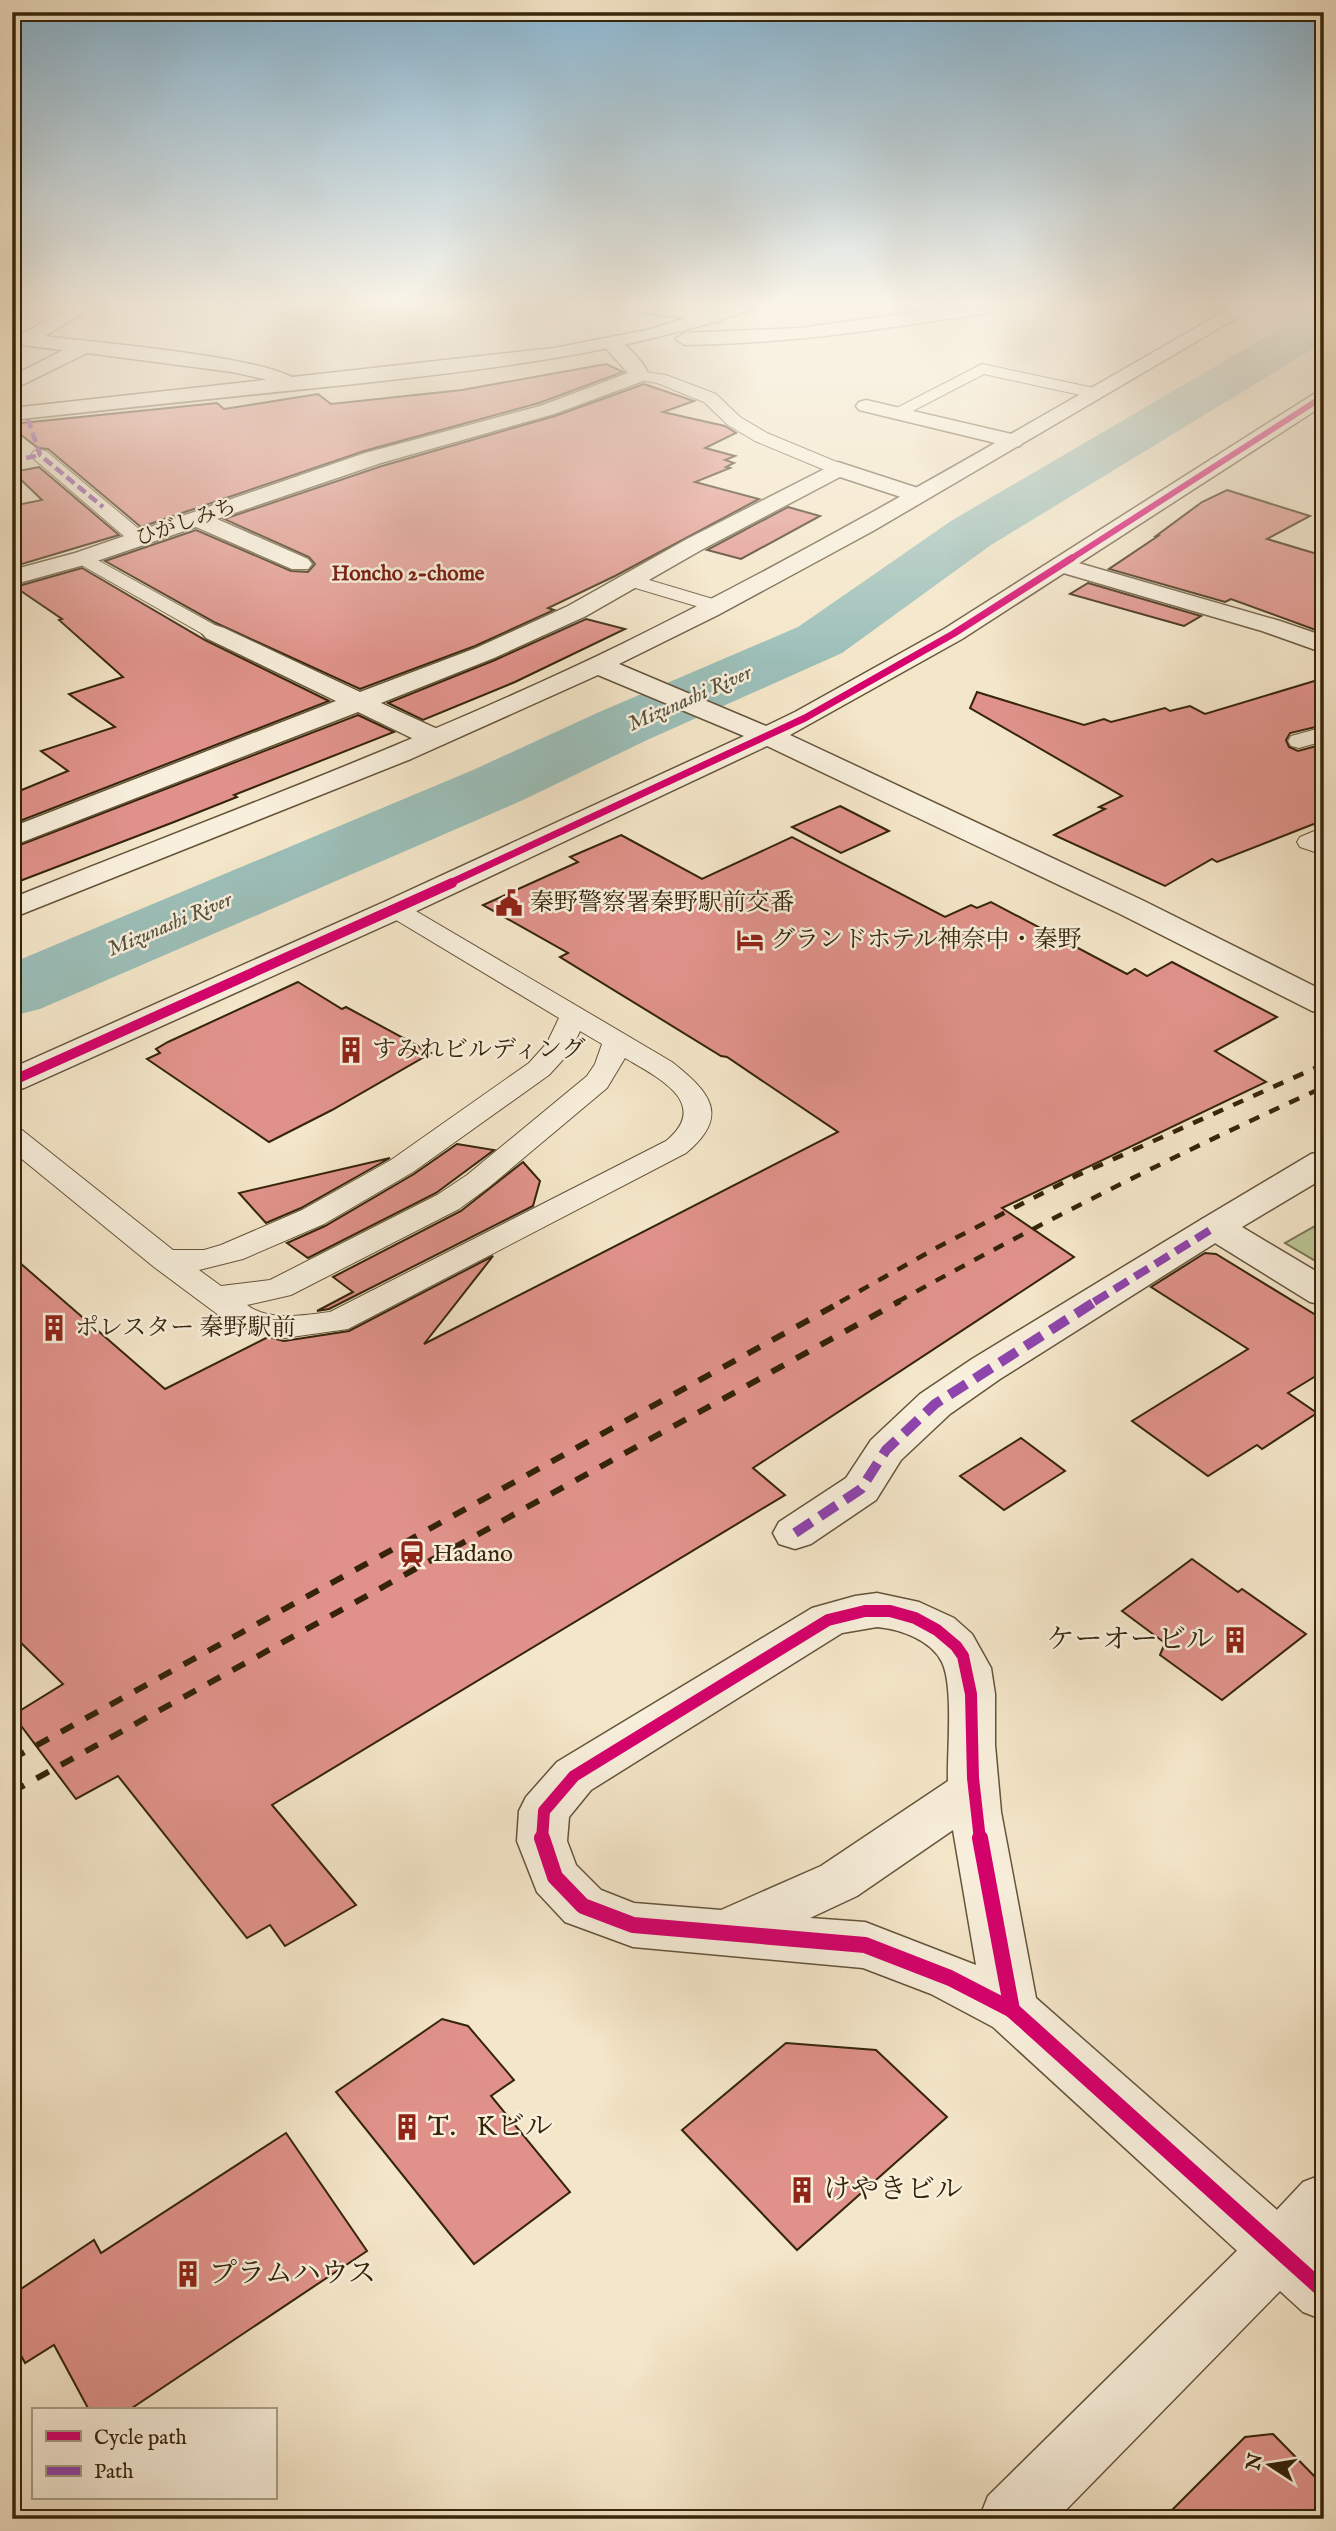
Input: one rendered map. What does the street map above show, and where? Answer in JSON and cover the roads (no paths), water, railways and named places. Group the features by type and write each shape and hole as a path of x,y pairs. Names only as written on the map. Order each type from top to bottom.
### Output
{"street":[{"name":"ひがしみち","path":"12,578 83,558 373,458 495,424"},
{"path":"941,424 1012,441"},
{"path":"12,909 609,670 716,606 1041,424"},
{"path":"12,1081 395,909 769,736 899,667 1280,424"},
{"path":"12,837 485,653 577,611 629,580 838,469 916,495"},
{"path":"197,519 294,556"},
{"path":"1061,565 1319,639"},
{"path":"215,633 434,738"},
{"path":"609,670 769,736 1131,907 1324,1004"},
{"path":"796,1532 861,1489 886,1450 935,1404 986,1368 1324,1162"},
{"path":"1215,1227 1324,1293"},
{"path":"1012,2010 991,1910 972,1791 969,1676 958,1648 930,1623 894,1613 866,1611 828,1620 574,1776 544,1811 542,1841 555,1877 583,1906 633,1925 865,1945 950,1978 1012,2010 1324,2291"},
{"path":"724,1933 839,1881 972,1791"},
{"path":"1011,2519 1279,2250 1324,2201"}],"lane":[{"path":"739,424 761,437 838,469"},
{"path":"40,455 139,539"},
{"path":"83,558 215,633"},
{"path":"629,580 716,606"},
{"path":"1299,741 1324,734"},
{"path":"1324,834 1309,842 1324,848"},
{"path":"12,1136 213,1297 243,1318 284,1327 337,1322 676,1147 696,1127 697,1109 690,1090 662,1068 395,909"},
{"path":"165,1260 205,1260 232,1252 313,1217 371,1185 539,1069 560,1046 573,1016"},
{"path":"213,1297 255,1294 280,1288 447,1202 478,1181 597,1082 609,1064 616,1042"}],"waterway":[{"name":"Mizunashi River","path":"12,992 498,785 621,727 820,640 971,533 1153,424"}],"railway":[{"path":"840,1302 938,1247 1076,1176 1324,1064"},
{"path":"897,1302 1108,1190 1324,1087"},
{"path":"12,1759 843,1301"},
{"path":"12,1792 900,1301"}],"place":[{"name":"秦野警察署秦野駅前交番","path":"509,903"},
{"name":"グランドホテル神奈中・秦野","path":"750,940"},
{"name":"すみれビルディング","path":"351,1050"},
{"name":"ポレスター 秦野駅前","path":"54,1328"},
{"name":"Hadano","path":"412,1554"},
{"name":"ケーオービル","path":"1235,1640"},
{"name":"T．Kビル","path":"407,2127"},
{"name":"けやきビル","path":"802,2190"},
{"name":"プラムハウス","path":"188,2274"}],"district":[{"name":"Honcho 2-chome","path":"408,574"}]}
